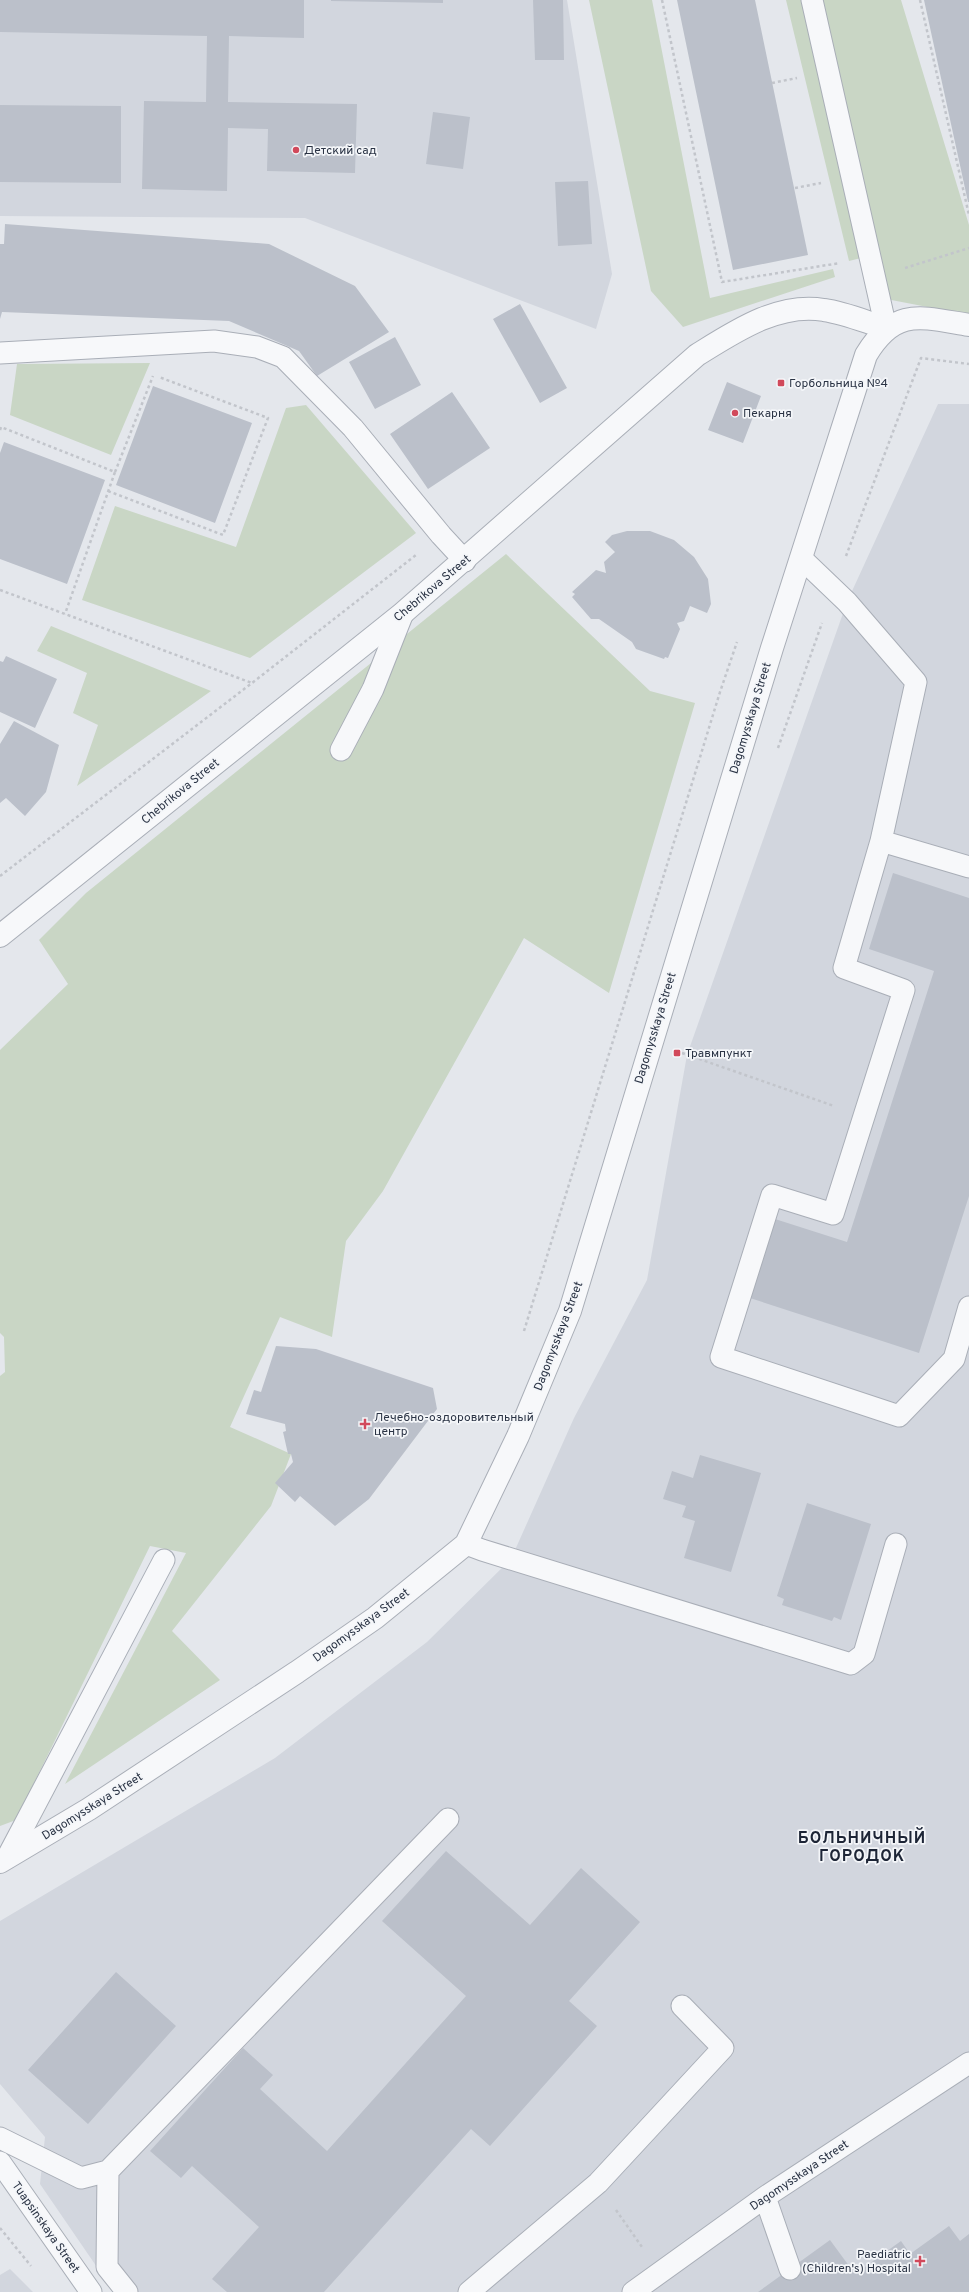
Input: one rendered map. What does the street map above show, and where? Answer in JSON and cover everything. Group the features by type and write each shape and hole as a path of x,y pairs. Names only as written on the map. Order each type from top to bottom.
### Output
{"street":[{"name":"Chebrikova Street","path":"0,936 403,613 465,561 697,355 741,328 791,310 824,310 886,328"},
{"name":"Dagomysskaya Street","path":"4,1860 89,1809 310,1663 375,1618 466,1544 518,1436 570,1311 650,1043 801,558 866,355 886,328 898,321 910,318 936,319 969,325"}],"lane":[{"path":"812,0 876,278 886,328"},
{"path":"0,353 214,341 256,347 283,357 353,428 465,561"},
{"path":"801,558 834,590 916,682 881,841 844,968 904,990 866,1117 833,1214 772,1195 721,1357 899,1416 954,1359 969,1307"},
{"path":"341,750 373,689 403,613"},
{"path":"881,841 969,867"},
{"path":"466,1544 851,1664 864,1654 896,1544"},
{"path":"4,1860 164,1560"},
{"path":"0,2138 81,2178 108,2171 448,1819"},
{"path":"469,2292 598,2183 723,2048 682,2006"},
{"name":"Dagomysskaya Street","path":"633,2292 765,2197 969,2063"},
{"name":"Tuapsinskaya Street","path":"0,2162 91,2292"},
{"path":"108,2171 107,2267 127,2292"},
{"path":"765,2197 790,2269"}],"path":[{"path":"662,0 722,282 840,263 839,256"},
{"path":"920,0 969,215"},
{"path":"797,71 800,86"},
{"path":"772,83 799,78"},
{"path":"820,175 824,190"},
{"path":"794,188 822,182"},
{"path":"876,278 969,248"},
{"path":"776,753 834,590 921,358 969,364"},
{"path":"65,614 108,490 154,375 268,418 223,535 108,490"},
{"path":"0,430 1,427 115,472"},
{"path":"0,590 252,683"},
{"path":"522,1337 720,692"},
{"path":"650,1043 866,1117"},
{"path":"598,2183 660,2273"},
{"path":"0,2228 33,2269"}],"shaded area":[{"name":"Детский сад","path":"0,0 567,0 612,274 596,329 305,218 0,216"},
{"path":"938,404 969,404 969,2292 114,2292 40,2184 45,2137 0,2084 0,1921 275,1758 427,1642 511,1559 574,1418 647,1280 687,1055 847,602"},
{"path":"10,2269 33,2292 0,2292 0,2275"}],"green space":[{"path":"589,0 652,0 710,298 833,269 835,277 683,327 651,291"},
{"path":"786,0 805,0 865,257 849,261"},
{"path":"814,0 901,0 969,225 969,315 881,298"},
{"path":"150,363 111,455 10,415 17,364"},
{"path":"306,405 416,533 250,658 82,600 115,506 236,547 286,408"},
{"path":"506,554 650,691 695,703 609,993 524,938 383,1191 346,1241 332,1337 280,1317 230,1427 291,1454 271,1506 172,1631 220,1680 65,1784 186,1553 150,1546 16,1820 0,1826 0,1376 5,1372 4,1337 0,1333 0,1050 68,984 39,940 86,893"},
{"path":"51,626 211,691 77,786 98,725 73,713 87,673 37,651"}],"building":[{"path":"0,0 304,0 304,38 229,36 228,102 357,104 355,173 267,171 268,129 228,128 227,191 142,189 144,101 206,102 207,36 0,32"},
{"path":"443,0 443,3 331,1"},
{"path":"533,0 563,0 564,60 535,60"},
{"path":"677,0 755,0 808,255 733,270"},
{"path":"924,0 969,0 969,202 968,202"},
{"path":"0,105 121,106 121,183 0,182"},
{"path":"433,112 470,117 463,169 426,164"},
{"path":"588,181 592,244 558,246 555,182"},
{"path":"5,224 269,244 355,286 389,332 317,376 299,351 229,321 2,312 0,319 0,244 4,244"},
{"path":"520,304 567,388 540,403 493,319"},
{"path":"395,337 421,385 375,409 349,362"},
{"name":"Пекарня","path":"727,382 761,396 743,443 708,430"},
{"path":"153,386 252,423 215,523 116,485"},
{"path":"452,392 490,448 428,489 390,434"},
{"path":"4,442 105,480 67,584 0,559 0,453"},
{"path":"627,531 650,531 674,540 694,557 708,579 711,604 707,613 690,606 684,621 677,623 680,629 668,658 665,657 664,659 636,649 632,642 599,619 591,619 572,597 575,594 572,592 596,570 606,573 604,562 615,552 605,542 612,535"},
{"path":"6,656 57,679 35,728 0,712 0,661 3,662"},
{"path":"14,721 59,745 46,792 25,816 6,798 0,803 0,744"},
{"path":"893,873 969,898 969,1196 919,1353 750,1298 775,1219 847,1242 934,971 869,949"},
{"path":"276,1346 316,1349 433,1388 437,1409 369,1499 335,1526 300,1496 295,1502 275,1483 293,1462 291,1454 288,1454 283,1432 286,1431 285,1424 246,1414 254,1390 261,1392"},
{"path":"700,1455 761,1473 731,1572 684,1558 695,1521 682,1517 686,1506 663,1499 672,1471 693,1478"},
{"path":"807,1503 871,1524 841,1620 834,1617 832,1621 782,1605 784,1599 777,1596"},
{"path":"446,1851 530,1925 581,1868 640,1922 569,2001 597,2026 490,2146 471,2129 324,2292 227,2292 212,2279 259,2227 192,2166 181,2178 150,2151 243,2048 273,2075 260,2089 327,2151 466,1996 382,1921"},
{"path":"116,1972 176,2026 88,2124 28,2070"},
{"name":"Paediatric (Children's) Hospital","path":"949,2226 960,2241 969,2234 969,2292 758,2292 830,2240 855,2274 901,2241 910,2254"}],"place":[{"name":"Детский сад","path":"296,150"},
{"name":"Горбольница №4","path":"781,383"},
{"name":"Пекарня","path":"735,413"},
{"name":"Травмпункт","path":"677,1053"},
{"name":"Лечебно-оздоровительный центр","path":"365,1424"},
{"name":"Paediatric (Children's) Hospital","path":"920,2261"}],"district":[{"name":"БОЛЬНИЧНЫЙ ГОРОДОК","path":"862,1846"}]}
